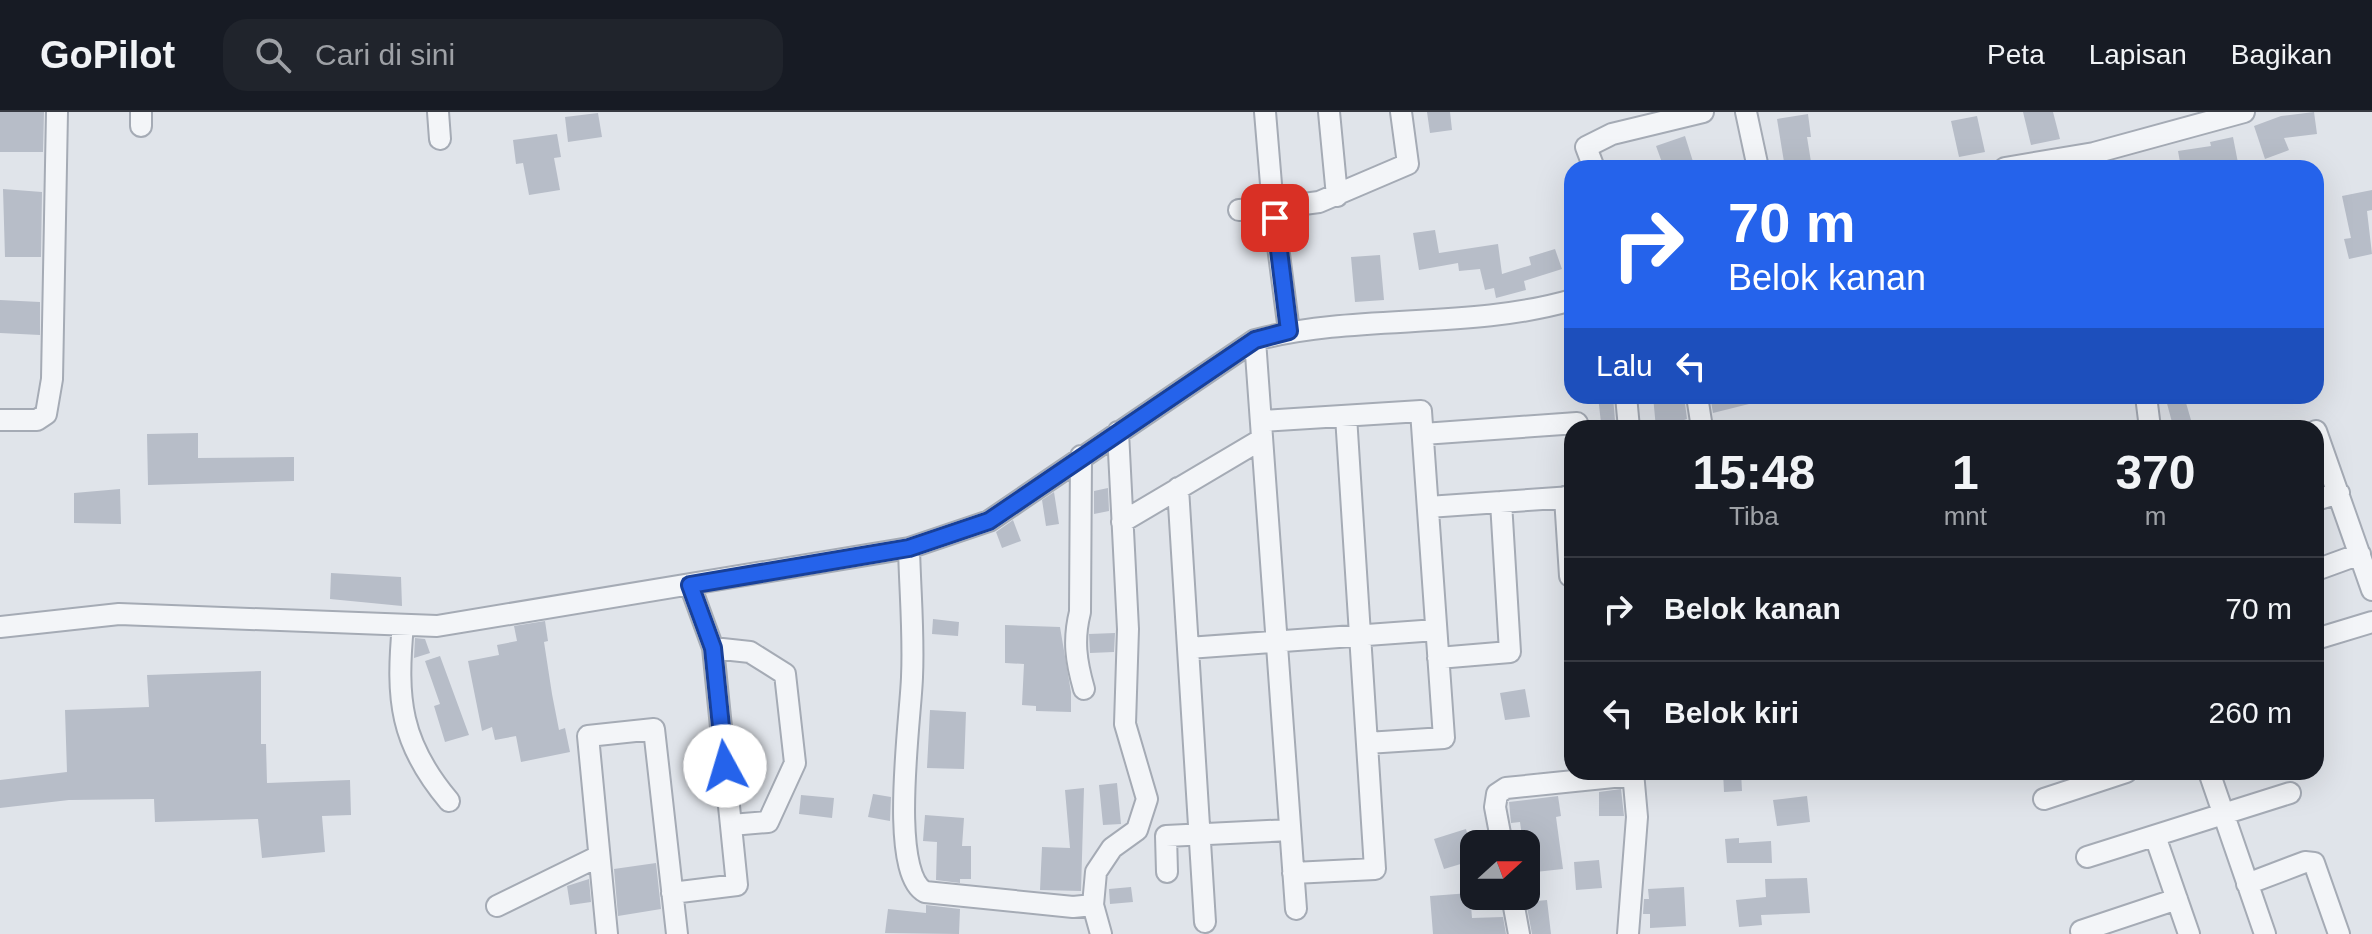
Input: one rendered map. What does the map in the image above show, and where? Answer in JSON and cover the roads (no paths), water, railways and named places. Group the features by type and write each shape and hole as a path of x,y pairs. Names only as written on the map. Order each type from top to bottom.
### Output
{"street":[{"path":"0,420 37,420 46,414 48,404 52,379 57,112"},
{"path":"438,112 440,139"},
{"path":"1265,112 1273,208 1289,331"},
{"path":"1329,112 1337,196"},
{"path":"1239,210 1311,204 1337,196 1408,164 1401,112"},
{"path":"1591,160 1586,147 1612,134 1703,112"},
{"path":"1746,112 1756,160"},
{"path":"2098,160 2231,114"},
{"path":"0,627 119,614 437,626 909,548 989,521 1255,340 1289,331 1462,320 1542,309 1564,302"},
{"path":"1255,340 1296,909"},
{"path":"1122,522 1262,430 1346,416 1421,411 1444,738 1367,743"},
{"path":"1293,873 1375,869 1346,416"},
{"path":"1423,434 1564,424"},
{"path":"1101,934 1093,905 1096,872 1112,848 1137,830 1147,799 1125,724 1128,629 1118,432"},
{"path":"2324,453 2372,590"},
{"path":"1081,456 1080,612 1074,635 1076,663 1084,689"},
{"path":"1178,488 1205,922"},
{"path":"2324,498 2339,493"},
{"path":"1428,507 1564,497"},
{"path":"1438,658 1510,652 1501,502"},
{"path":"909,548 912,676 903,791 905,837 917,886 925,892 1073,907 1093,905"},
{"path":"2324,567 2360,554"},
{"path":"672,893 737,885 713,648 690,585"},
{"path":"2324,637 2372,622"},
{"path":"403,625 399,669 409,736 424,772 449,801"},
{"path":"1188,648 1436,630"},
{"path":"713,648 750,652 785,674 795,763 768,822 731,825"},
{"path":"601,931 588,736 654,729 677,934"},
{"path":"1499,830 1495,807 1497,794 1506,788 1579,780"},
{"path":"1628,934 1637,817 1634,780"},
{"path":"2044,799 2102,780"},
{"path":"2212,780 2265,934"},
{"path":"2087,857 2290,793"},
{"path":"1167,872 1166,836 1290,830"},
{"path":"2155,836 2189,934"},
{"path":"497,906 597,857"},
{"path":"2247,884 2305,862 2314,863 2339,934"},
{"path":"2081,931 2177,899"},
{"path":"1515,910 1519,934"}]}
